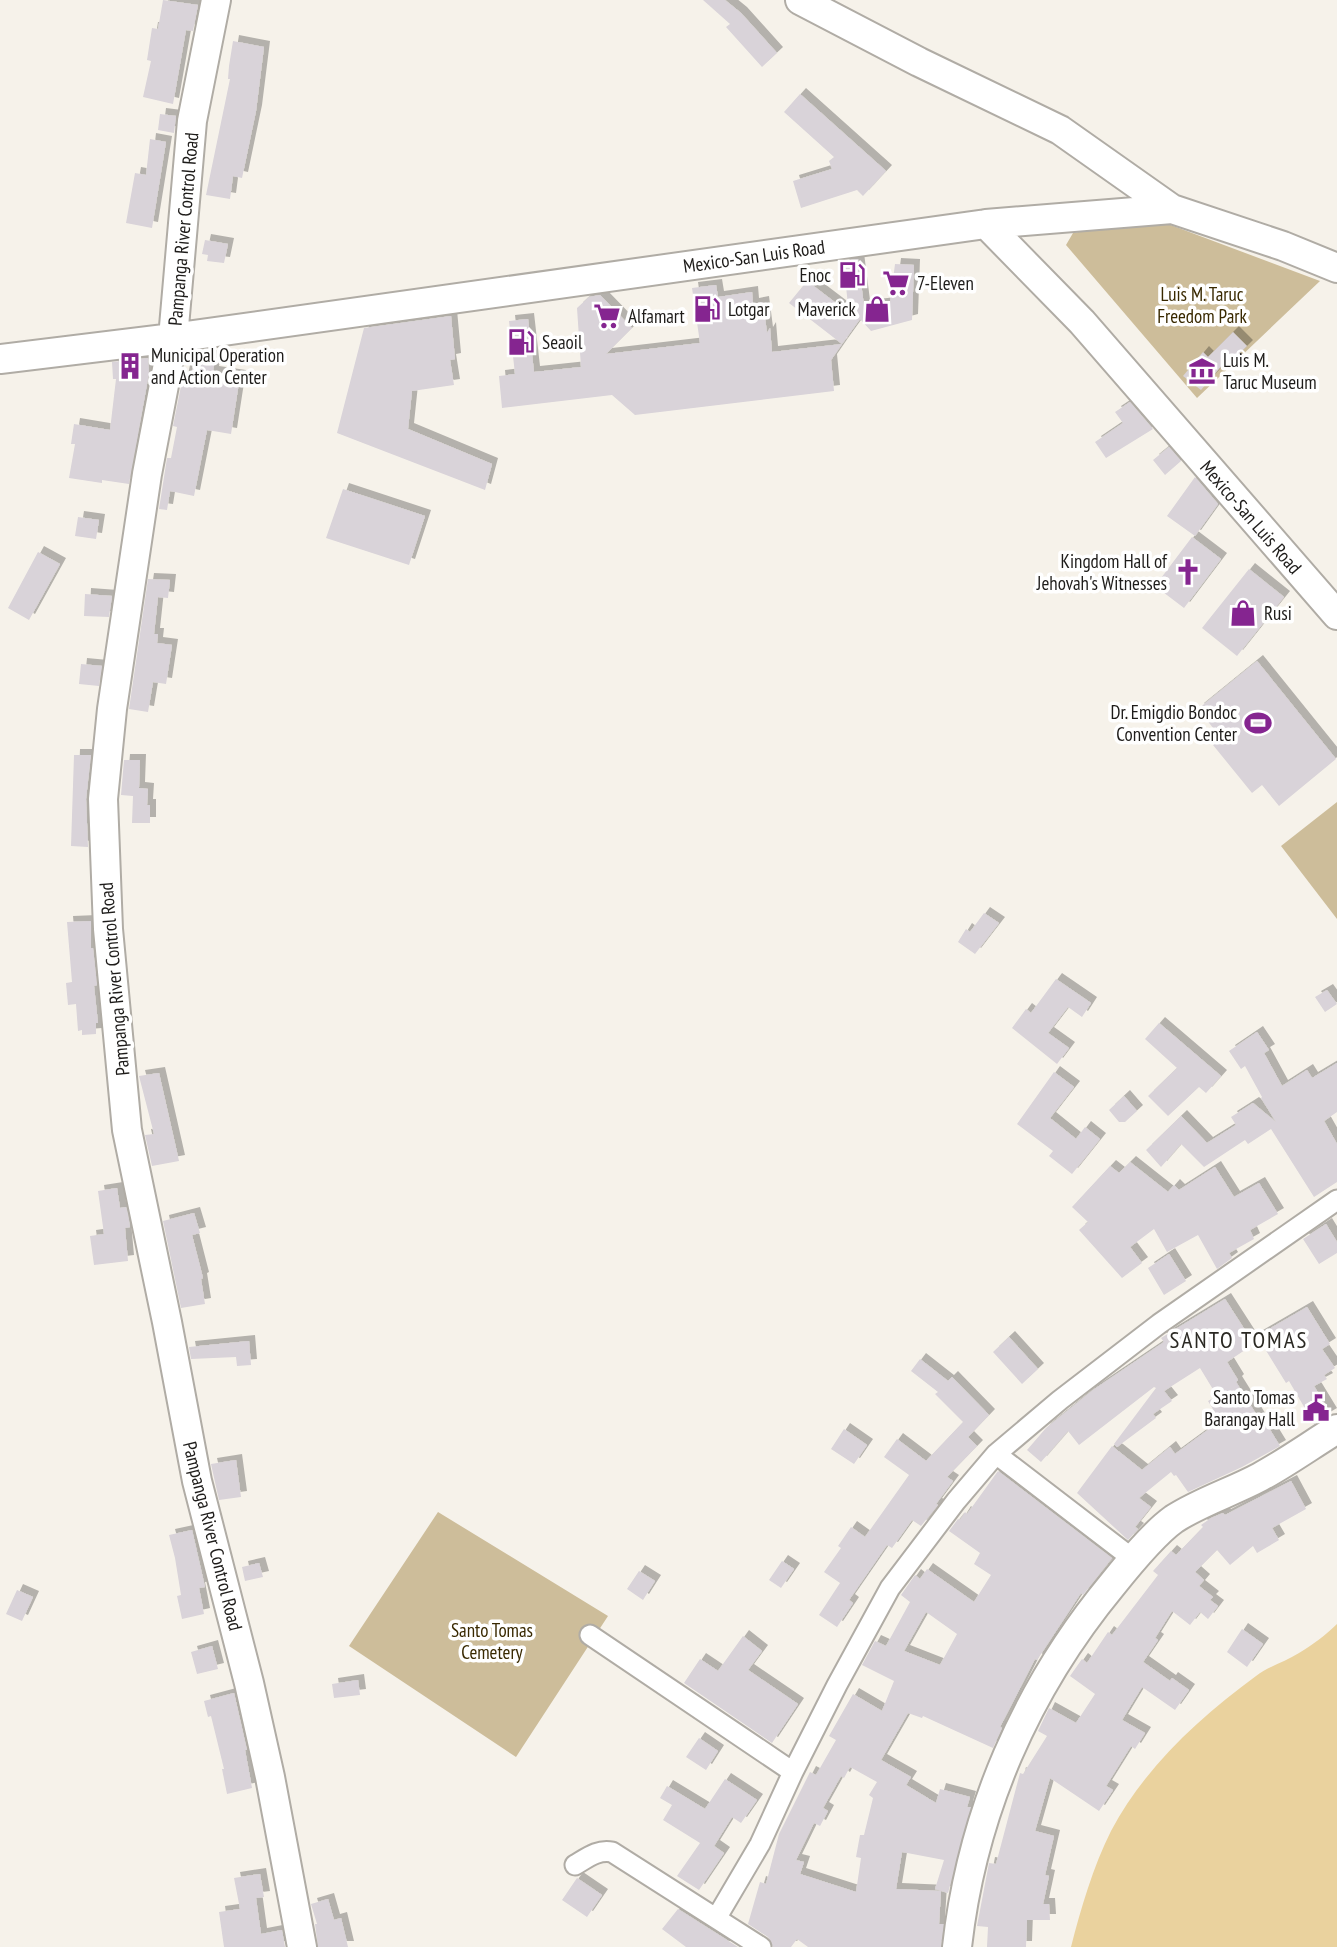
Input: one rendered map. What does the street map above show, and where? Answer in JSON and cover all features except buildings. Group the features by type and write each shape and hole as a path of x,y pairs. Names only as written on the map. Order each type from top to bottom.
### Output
{"street":[{"name":"Pampanga River Control Road","path":"216,0 192,121 173,338 147,474 113,709 103,799 108,929 127,1130 197,1481 249,1683 302,1947"},
{"path":"800,0 1059,130 1172,209 1283,246 1337,268"},
{"path":"986,224 1172,209"},
{"name":"Mexico-San Luis Road","path":"0,359 173,338 986,224 1082,322 1337,615"},
{"path":"717,1917 760,1844 837,1685 890,1588 956,1501 996,1454 1060,1400 1159,1324 1335,1203"},
{"path":"957,1947 961,1908 974,1852 987,1806 1007,1753 1054,1666 1099,1600 1133,1559 1173,1520 1260,1477 1337,1429"},
{"path":"996,1454 1133,1559"},
{"path":"590,1635 793,1772"},
{"path":"575,1865 595,1853 604,1850 612,1852 761,1947"}],"green space":[{"name":"Luis M. Taruc Freedom Park","path":"1160,221 1320,281 1197,398 1066,245 1073,233 1134,222"},
{"path":"1337,802 1337,919 1281,846"},
{"name":"Santo Tomas Cemetery","path":"438,1512 608,1616 516,1757 349,1646"}],"shaded area":[{"path":"1337,1624 1337,1947 1071,1947 1088,1888 1111,1831 1157,1765 1194,1727 1235,1692 1261,1673 1309,1647"}],"place":[{"name":"Enoc","path":"852,275"},
{"name":"7-Eleven","path":"896,283"},
{"name":"Lotgar","path":"707,309"},
{"name":"Maverick","path":"877,309"},
{"name":"Alfamart","path":"607,316"},
{"name":"Seaoil","path":"521,342"},
{"name":"Municipal Operation and Action Center","path":"130,366"},
{"name":"Luis M. Taruc Museum","path":"1202,371"},
{"name":"Kingdom Hall of Jehovah's Witnesses","path":"1188,572"},
{"name":"Rusi","path":"1243,613"},
{"name":"Dr. Emigdio Bondoc Convention Center","path":"1258,723"},
{"name":"Santo Tomas Barangay Hall","path":"1316,1408"}],"district":[{"name":"SANTO TOMAS","path":"1239,1339"}]}
